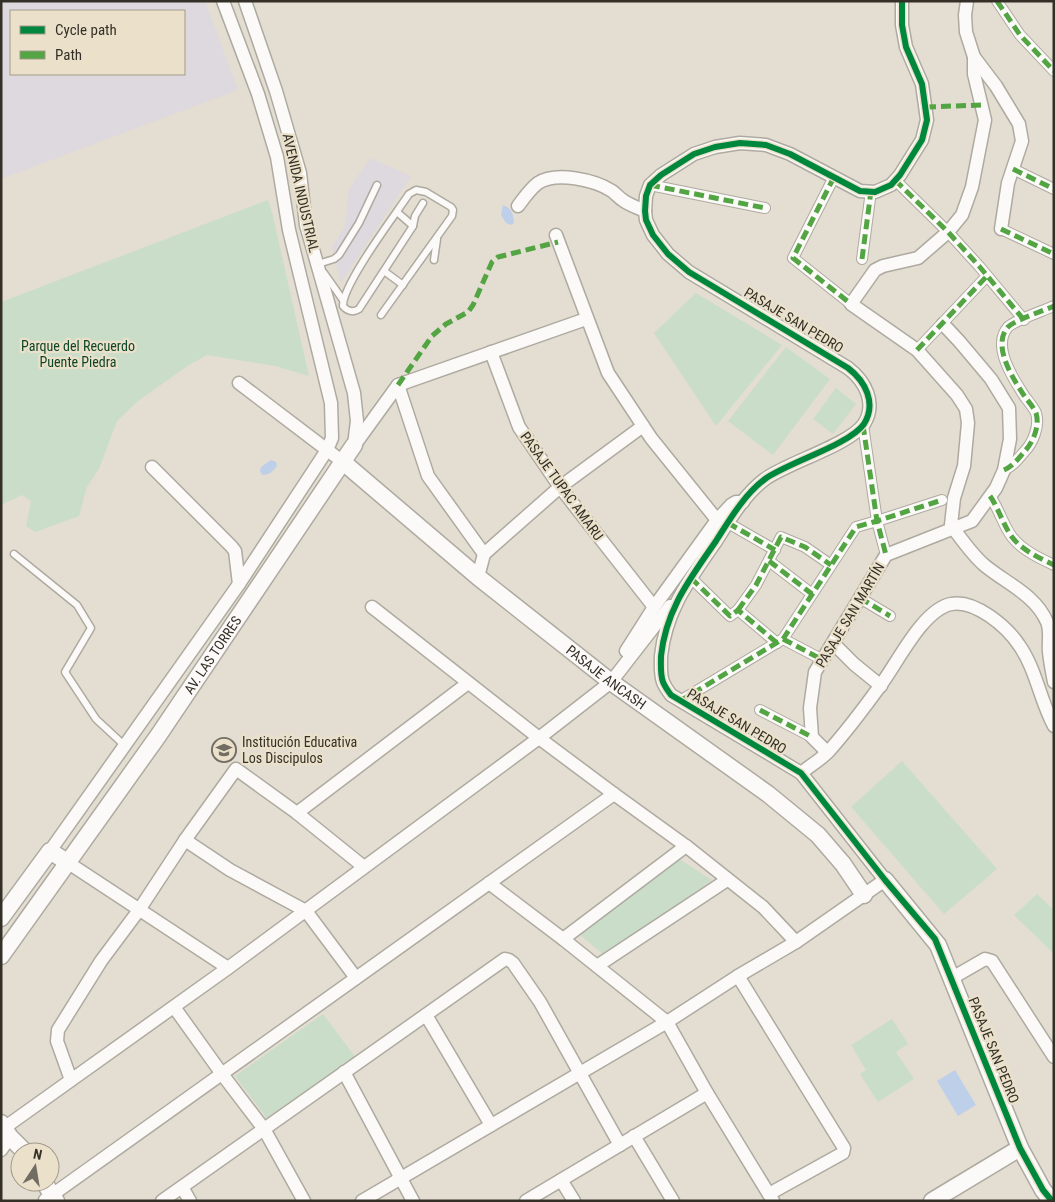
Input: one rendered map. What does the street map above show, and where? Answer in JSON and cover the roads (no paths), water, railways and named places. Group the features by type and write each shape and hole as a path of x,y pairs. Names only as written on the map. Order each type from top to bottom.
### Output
{"street":[{"path":"222,1 258,94 277,157 289,230 331,403 332,438 327,450"},
{"name":"AVENIDA INDUSTRIAL","path":"245,1 276,91 300,173 306,225 354,393 357,420 354,445"},
{"path":"518,206 528,192 538,183 551,177 588,182 611,190 625,202 645,211 646,196 650,185 660,175 694,154 715,147 740,143 766,145 790,154 860,191 875,192 891,185 922,140 927,120 922,84 906,47 902,25 902,1"},
{"path":"850,304 875,270 883,266 918,258 948,232 962,215 972,187 986,120 974,74 974,57 966,32 965,15 967,1"},
{"path":"998,1 1020,35 1054,72"},
{"path":"974,57 996,86 1019,124 1022,141 1008,184 1001,229 1054,254"},
{"path":"1013,169 1054,189"},
{"path":"834,177 793,258 850,304 917,350 957,395 966,409 968,423 964,466 952,514 952,525 972,553 983,564 1031,598 1040,609 1048,623 1048,651 1054,682"},
{"path":"895,180 948,232 1024,320"},
{"path":"650,185 765,208"},
{"path":"862,259 871,191"},
{"name":"PASAJE SAN PEDRO","path":"645,211 646,220 653,235 677,263 857,375 863,383 869,402 869,411 863,425"},
{"path":"556,235 586,319 608,373 642,426 722,522 775,550"},
{"path":"917,350 987,276"},
{"path":"1004,470 1011,466 1029,448 1033,442 1038,423 1035,412 1008,366 1001,343 1002,336 1009,327 1054,306"},
{"path":"354,445 398,385 586,319"},
{"name":"PASAJE SAN MARTÍN","path":"812,737 810,708 815,672 886,555 972,521 996,488 1004,470 1010,439 1009,408 991,379 943,324"},
{"name":"PASAJE TUPAC AMARU","path":"491,352 516,421 560,487 654,607"},
{"path":"239,383 343,462"},
{"path":"398,385 428,476 484,554"},
{"path":"611,682 622,656 654,607 722,522 731,505 736,502 743,502 757,486 774,474 842,440 863,425"},
{"path":"863,425 877,521 886,555"},
{"path":"478,577 484,554 560,487 642,426"},
{"name":"AV. LAS TORRES","path":"1,956 158,736 354,445"},
{"name":"AV. LAS TORRES","path":"1,918 239,584 327,450"},
{"name":"PASAJE ANCASH","path":"343,462 478,577 611,682 768,794 818,834 843,864 864,895"},
{"path":"152,467 235,551 239,584"},
{"path":"990,496 1012,537 1031,553 1054,565"},
{"path":"680,701 780,641 856,527 942,500"},
{"name":"PASAJE SAN PEDRO","path":"722,522 671,612 665,632 660,668 663,682 671,695 680,701 801,773 935,940 1023,1152 1043,1190 1052,1201"},
{"path":"691,578 730,616 738,610 756,585 781,537 805,547 831,564"},
{"path":"769,561 812,594"},
{"path":"4,1134 71,1080 306,911 540,738 611,682 684,589"},
{"path":"860,598 890,616"},
{"path":"801,773 827,752 881,686 923,624 939,609 951,604 966,604 979,609 1005,628 1020,646 1045,710 1054,726"},
{"path":"372,607 540,738 686,846 763,907 796,942"},
{"path":"738,610 780,641 823,660"},
{"path":"833,643 854,664 881,686"},
{"path":"297,813 468,683"},
{"path":"760,710 812,737 827,752"},
{"path":"71,1080 56,1041 58,1030 101,961 139,910 185,840 236,769 297,813 364,867"},
{"path":"49,1196 614,794"},
{"path":"185,840 230,870 306,911 356,978"},
{"path":"562,939 686,846"},
{"path":"50,851 228,968"},
{"path":"597,966 727,880"},
{"path":"362,1201 667,1022 738,976 796,942 885,880"},
{"path":"489,883 667,1022 706,1093 771,1198 843,1152 844,1148 738,976"},
{"path":"162,1201 505,959 509,960 540,1002 620,1145"},
{"path":"952,978 985,959 992,961 1054,1057"},
{"path":"174,1007 264,1129 304,1201"},
{"path":"426,1015 491,1126"},
{"path":"344,1072 412,1201"},
{"path":"526,1201 706,1093"},
{"path":"634,1136 674,1201"},
{"path":"932,1201 1023,1152"},
{"path":"950,1201 1023,1152"},
{"path":"561,1180 574,1201"},
{"path":"182,1187 190,1201"}],"lane":[{"path":"344,300 318,264 328,262 338,255 359,223 377,185"},
{"path":"381,316 452,216 453,210 451,208 426,192 416,190 410,194 354,276 344,300 343,306 348,310 356,311 359,309 413,226 415,216 423,203"},
{"path":"397,212 413,226"},
{"path":"434,260 438,238"},
{"path":"384,271 404,285"},
{"path":"14,554 77,605 91,628 65,672 96,718 124,745"}],"water":[{"path":"503,205 512,214 514,223 511,225 506,223 501,215"},
{"path":"271,460 276,462 277,466 273,471 262,475 261,467"},
{"path":"955,1070 976,1105 958,1116 937,1081"}],"place":[{"name":"Institución Educativa Los Discipulos","path":"224,750"}],"park label":[{"name":"Parque del Recuerdo Puente Piedra","path":"78,354"}]}
